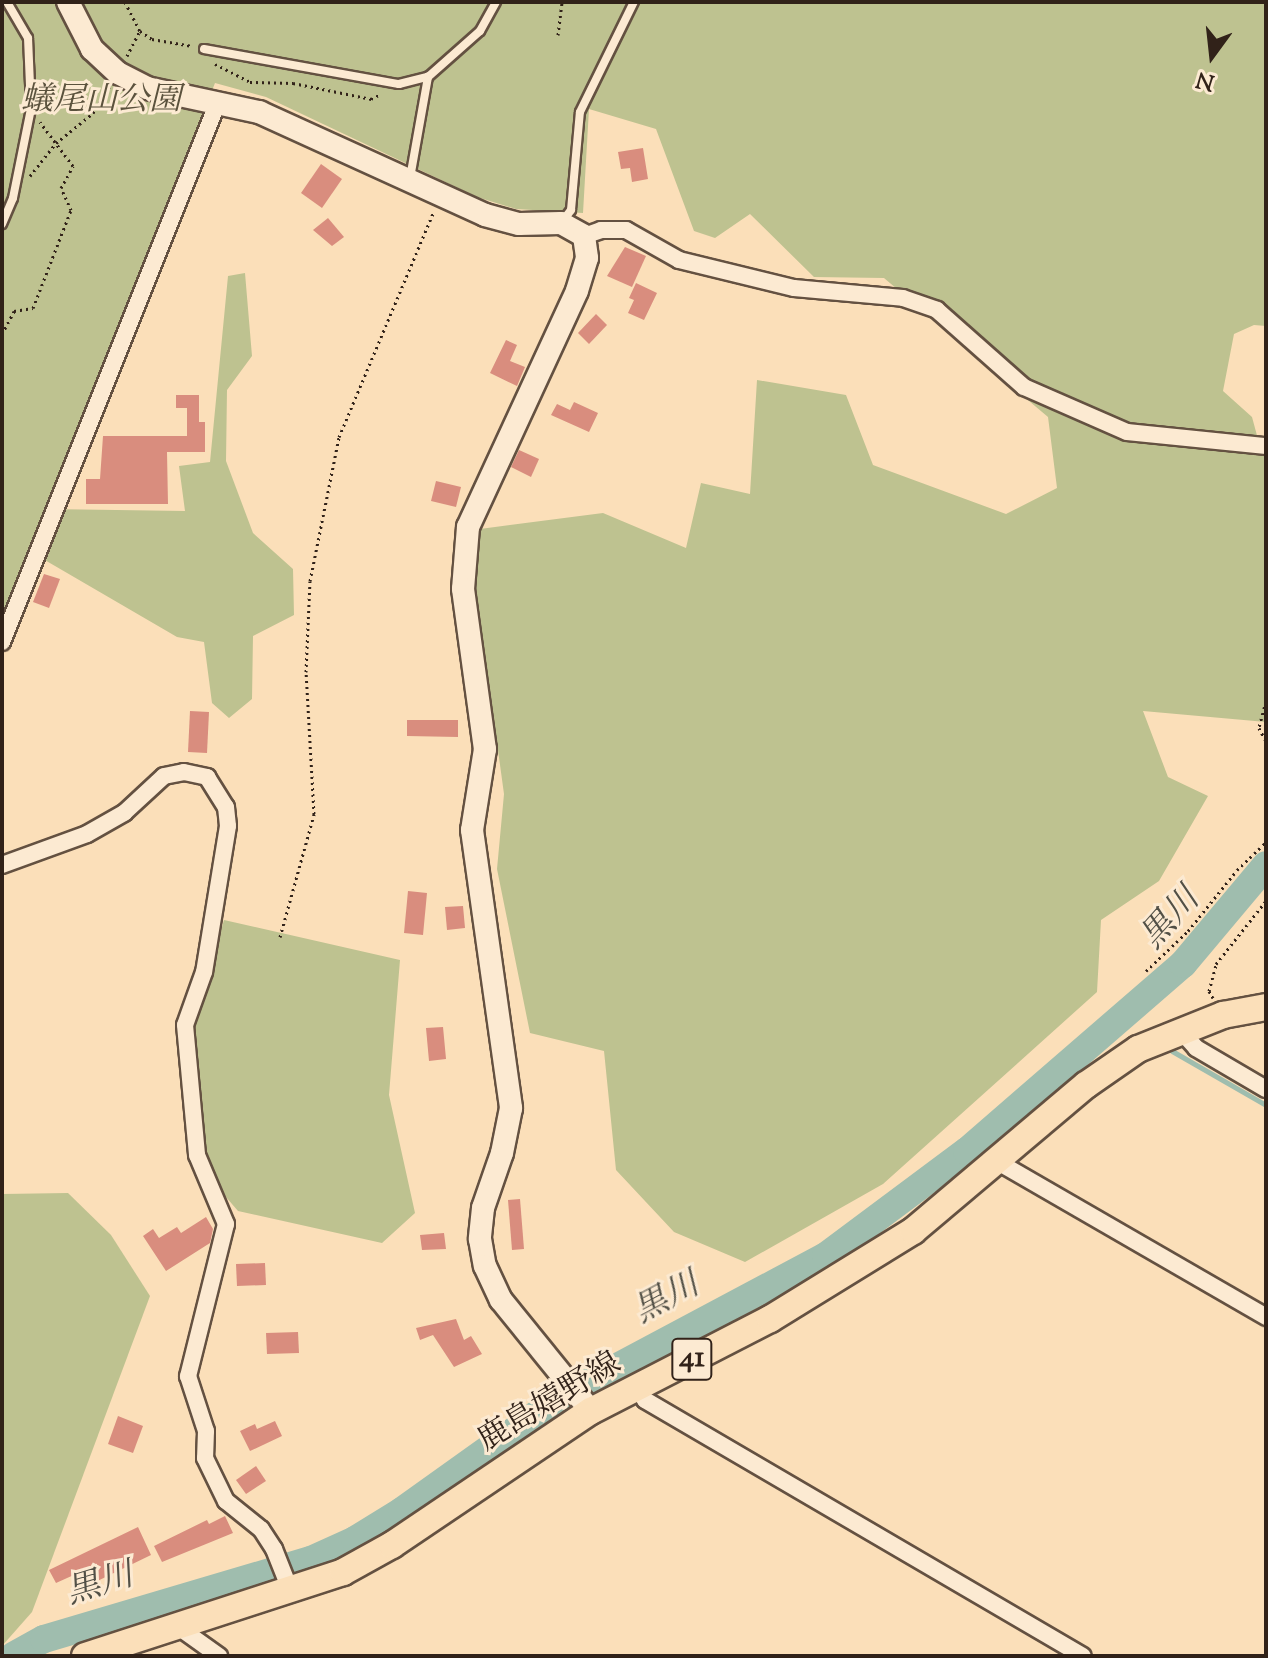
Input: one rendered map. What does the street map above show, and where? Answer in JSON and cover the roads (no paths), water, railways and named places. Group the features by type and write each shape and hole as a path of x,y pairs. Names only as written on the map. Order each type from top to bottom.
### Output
{"main road":[{"name":"鹿島嬉野線","path":"85,1656 291,1592 343,1572 392,1545 591,1411 841,1278 913,1231 1086,1085 1138,1049 1223,1015 1266,1007"}],"street":[{"path":"68,2 92,49 118,73 147,88 259,112 485,215 519,224 561,223 584,236 601,230 626,230 679,260 794,288 903,298 937,310 1024,387 1127,432 1266,446"},
{"path":"2,642 218,102"},
{"path":"584,236 587,258 577,291 468,527 463,589 485,749 472,830 511,1108 502,1153 483,1208 480,1239 485,1266 501,1300 591,1411"},
{"path":"2,865 87,834 124,813 164,776 184,772 207,777 226,807 228,826 204,972 185,1025 197,1155 226,1224 188,1376 206,1431 205,1458 226,1501 261,1529 274,1549 291,1592"},
{"path":"1180,1030 1196,1048 1266,1089"},
{"path":"998,1162 1266,1317"},
{"path":"638,1388 645,1400 1083,1656"},
{"path":"177,1626 219,1656"}],"lane":[{"path":"2,224 13,198 31,109 28,38 7,2"},
{"path":"204,49 399,84 428,77 480,31 496,2"},
{"path":"561,223 571,210 580,112 634,2"},
{"path":"409,183 428,77"}],"waterway":[{"name":"黒川","path":"13,1656 44,1639 311,1560 355,1540 589,1382 826,1256 967,1151 1183,964 1266,865"},
{"path":"1172,1051 1266,1105"}],"park label":[{"name":"蟻尾山公園","path":"101,101"}]}
